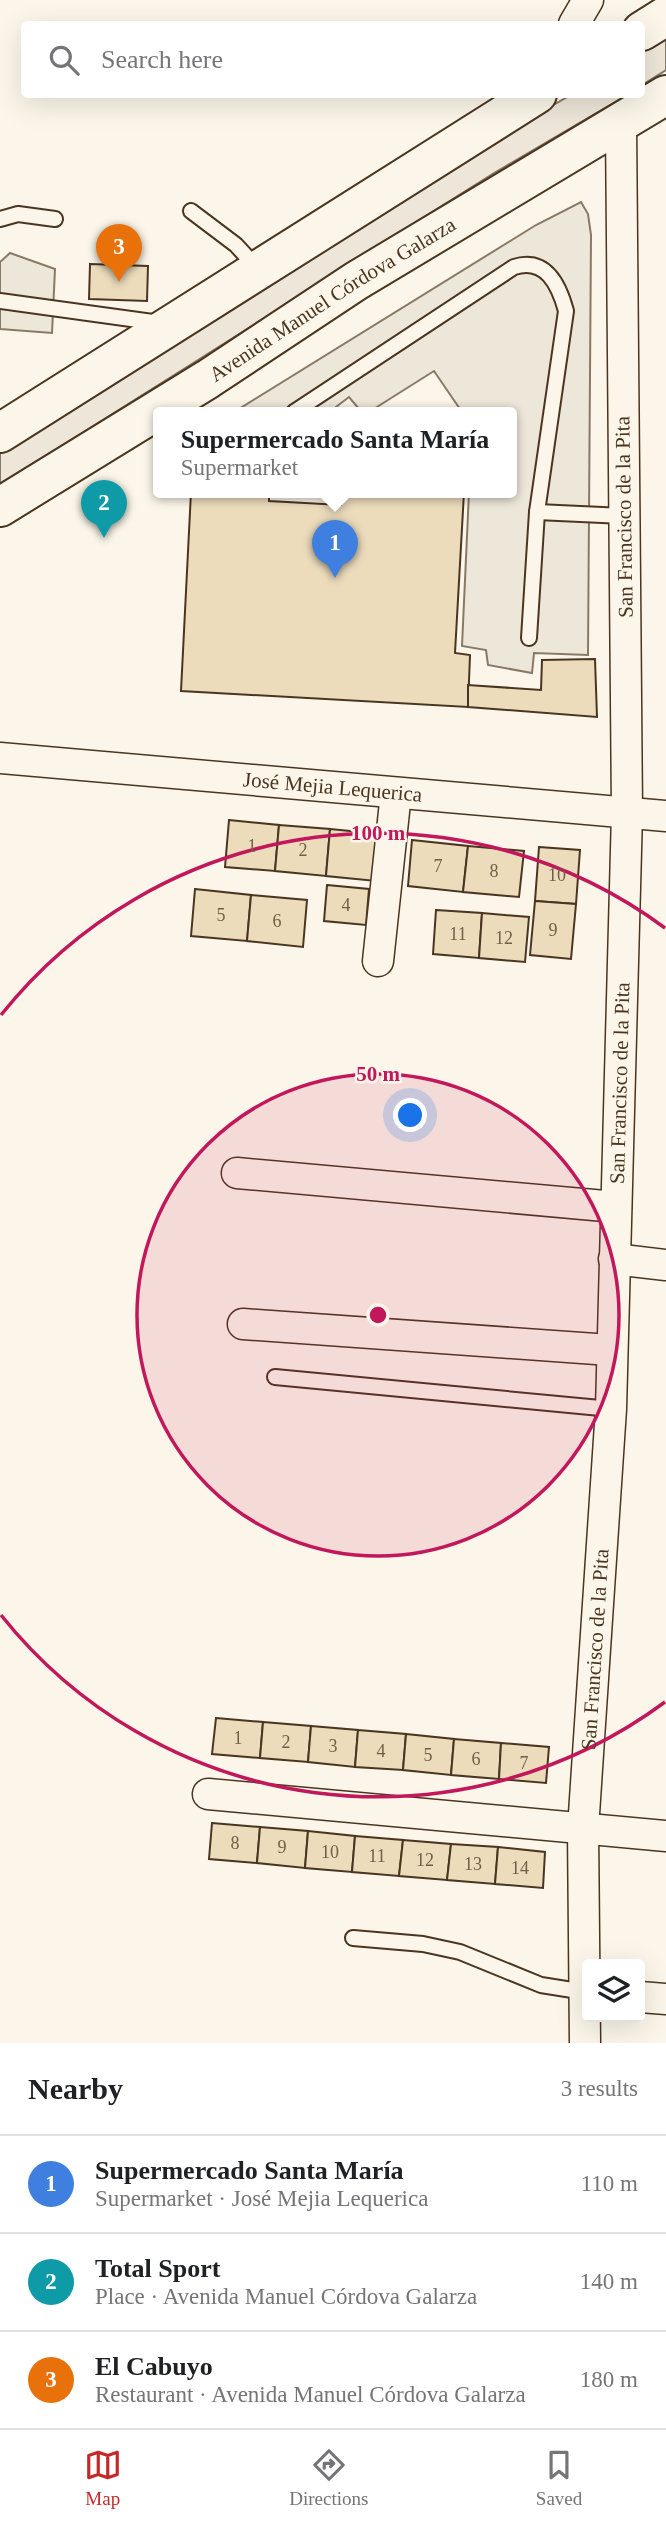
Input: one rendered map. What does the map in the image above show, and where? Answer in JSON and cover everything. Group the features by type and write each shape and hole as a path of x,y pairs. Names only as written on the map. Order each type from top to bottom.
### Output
{"main road":[{"path":"645,29 666,16"},
{"name":"Avenida Manuel Córdova Galarza","path":"162,407 356,281 666,95"},
{"path":"0,433 530,98"},
{"name":"Avenida Manuel Córdova Galarza","path":"0,507 153,413"}],"street":[{"path":"576,21 588,0"},
{"name":"San Francisco de la Pita","path":"585,1959 583,1829 611,1409 610,1350 627,813 621,124"},
{"name":"José Mejia Lequerica","path":"0,758 666,816"},
{"path":"378,961 396,793"},
{"path":"237,1173 616,1207"},
{"path":"614,1259 666,1265"},
{"path":"243,1324 610,1350"},
{"path":"208,1794 666,1836"},
{"path":"645,1997 666,1999"},
{"name":"San Francisco de la Pita","path":"586,2022 586,2043"}],"lane":[{"path":"191,211 236,245 258,270"},
{"path":"0,219 18,214 55,219"},
{"path":"302,407 514,267 526,264 542,268 560,286 566,311 537,512 529,638"},
{"path":"0,300 172,324"},
{"path":"537,512 624,516"},
{"path":"275,1377 611,1409"},
{"path":"353,1938 423,1944 460,1952 541,1985 582,1991"}],"shaded area":[{"path":"666,35 666,70 645,83 645,49"},
{"path":"566,98 622,98 494,173 0,485 0,451 479,147"},
{"path":"581,202 588,214 591,235 588,655 534,653 532,673 488,665 486,650 462,646 469,498 517,498 517,407 459,407 434,371 377,407 357,407 349,397 336,407 242,407 536,225"},
{"path":"10,253 55,269 52,333 0,329 0,262"}],"building":[{"path":"90,264 148,266 147,301 89,299"},
{"path":"191,498 269,498 269,501 341,505 342,498 464,498 455,653 470,655 468,707 181,691"},
{"path":"595,659 597,717 468,707 468,685 541,690 542,660"},
{"path":"229,820 279,825 275,871 225,867"},
{"path":"279,825 330,829 326,876 275,871"},
{"path":"330,829 380,834 376,881 326,876"},
{"path":"412,840 468,846 463,892 408,886"},
{"path":"468,846 524,851 519,897 463,892"},
{"path":"539,847 580,850 576,904 535,901"},
{"path":"327,885 369,889 366,925 324,921"},
{"path":"195,889 251,895 247,941 191,936"},
{"path":"251,895 307,900 303,947 247,941"},
{"path":"535,901 576,904 571,959 530,955"},
{"path":"436,910 482,913 479,958 433,954"},
{"path":"482,913 529,917 525,962 479,958"},
{"path":"216,1718 263,1722 260,1758 212,1754"},
{"path":"263,1722 311,1726 308,1762 260,1758"},
{"path":"311,1726 358,1730 355,1767 308,1762"},
{"path":"358,1730 406,1734 403,1770 355,1767"},
{"path":"406,1734 454,1739 451,1775 403,1770"},
{"path":"454,1739 501,1743 499,1779 451,1775"},
{"path":"501,1743 549,1747 546,1783 499,1779"},
{"path":"212,1823 260,1827 257,1863 209,1859"},
{"path":"260,1827 308,1831 305,1868 257,1863"},
{"path":"308,1831 355,1836 352,1872 305,1868"},
{"path":"355,1836 403,1840 399,1876 352,1872"},
{"path":"403,1840 451,1844 447,1880 399,1876"},
{"path":"451,1844 498,1847 495,1884 447,1880"},
{"path":"498,1847 545,1852 543,1888 495,1884"}],"place":[{"name":"El Cabuyo","path":"119,282"},
{"name":"Total Sport","path":"104,538"},
{"name":"Supermercado Santa María","path":"335,578"}]}
